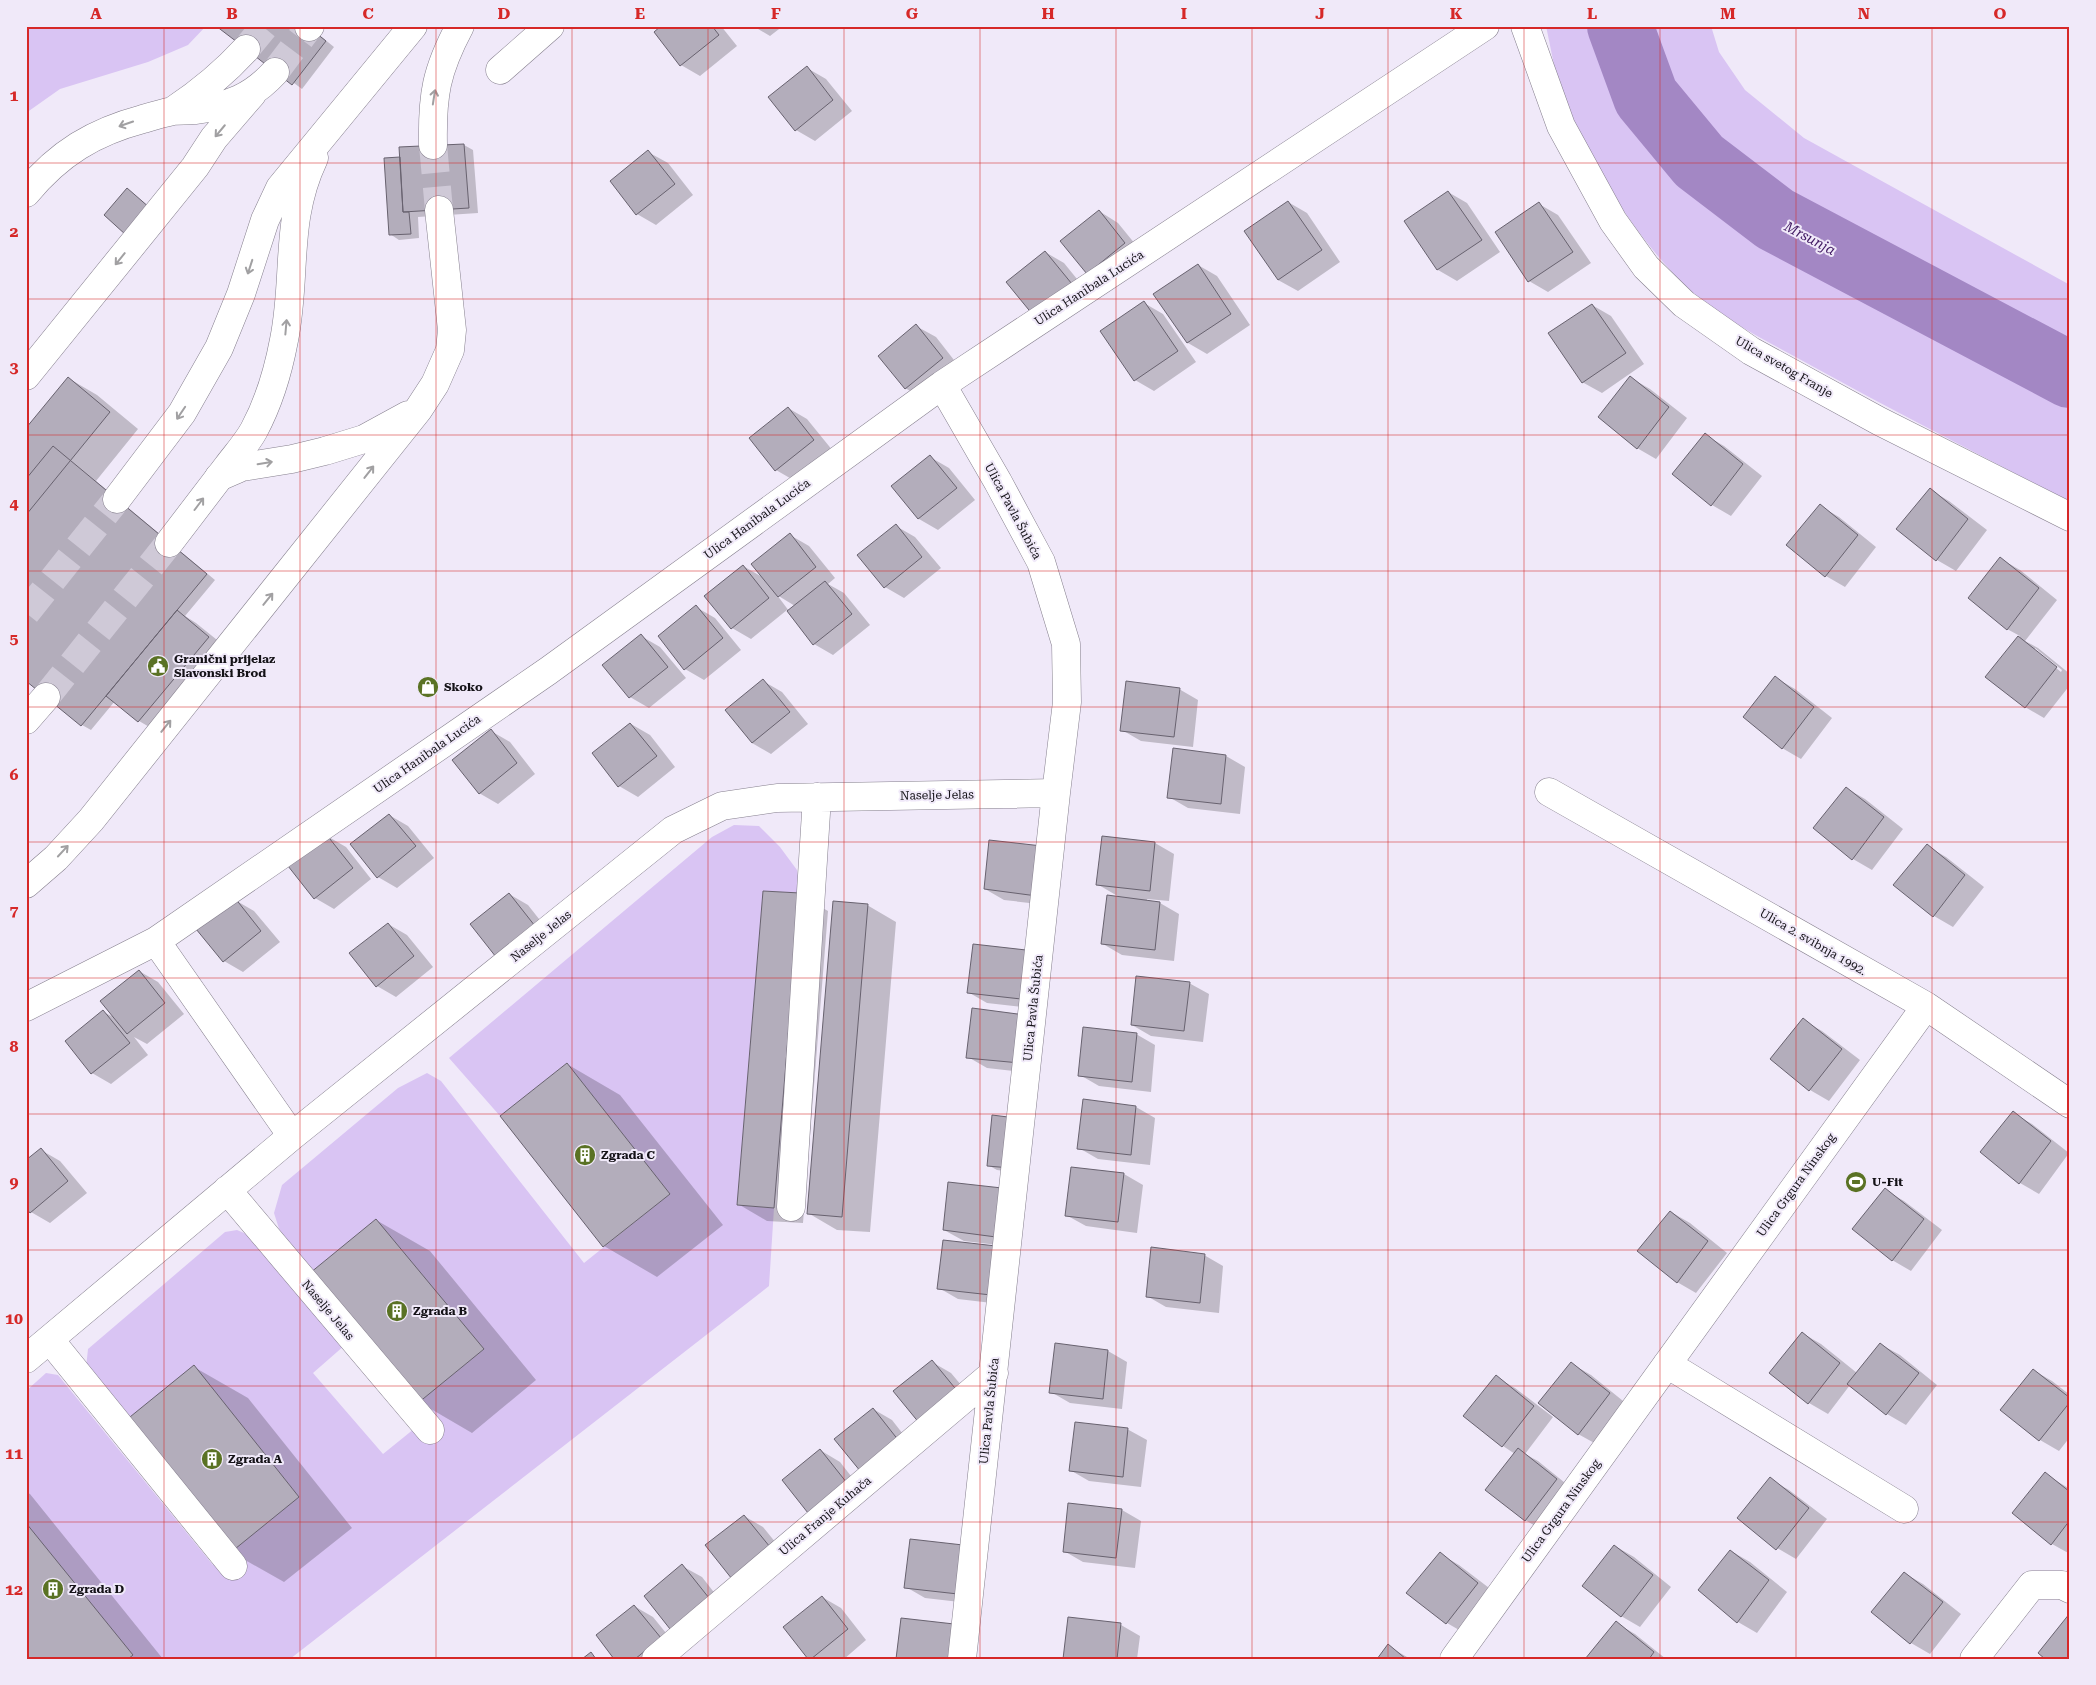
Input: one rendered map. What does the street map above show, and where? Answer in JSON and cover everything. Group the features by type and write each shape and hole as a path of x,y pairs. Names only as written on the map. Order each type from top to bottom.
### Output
{"street":[{"path":"117,499 182,413 204,378 219,348 241,294 273,201 280,188 413,26"},
{"path":"432,145 432,109 436,84 448,50 460,26"},
{"path":"500,70 550,26"},
{"name":"Ulica Hanibala Lucića","path":"26,1007 156,941 548,671 942,385 1486,26"},
{"name":"Ulica svetog Franje","path":"1525,26 1561,126 1613,221 1646,267 1684,304 1759,355 1879,421 2070,517"},
{"path":"173,111 207,87 229,68 246,49"},
{"path":"26,376 194,167 214,138 252,94 275,72"},
{"path":"26,193 55,162 76,146 100,133 173,111 195,110 231,103 252,94"},
{"path":"169,543 253,432 265,407 276,375 285,339 293,229 297,205 304,178 324,136"},
{"path":"26,884 56,858 92,820 418,410 435,384 450,350 452,330 439,210"},
{"name":"Ulica Pavla Šubića","path":"942,385 998,482 1041,562 1066,644 1068,702 1056,792 962,1659"},
{"path":"219,477 242,467 325,452 364,439 418,410"},
{"path":"26,720 46,697"},
{"name":"Naselje Jelas","path":"26,1360 292,1136 673,830 722,806 777,798 1056,792"},
{"name":"Ulica 2. svibnja 1992.","path":"1549,792 1926,1006 2070,1104"},
{"path":"791,1207 817,797"},
{"path":"156,941 292,1136"},
{"name":"Ulica Grgura Ninskog","path":"1454,1659 1926,1006"},
{"name":"Naselje Jelas","path":"227,1190 430,1430"},
{"path":"50,1340 233,1566"},
{"path":"1667,1364 1904,1509"},
{"name":"Ulica Franje Kuhača","path":"656,1659 994,1373"},
{"path":"1974,1659 2032,1585 2062,1585 2070,1589"}],"shaded area":[{"path":"26,26 206,26 188,45 148,62 60,89 26,113"},
{"path":"1546,26 1593,26 1602,55 1615,84 1650,140 1671,167 1694,191 1742,231 1789,259 1872,300 2070,405 2070,502 1876,401 1738,325 1703,301 1687,287 1640,234 1610,189 1583,142 1563,96 1555,70"},
{"path":"1645,26 1711,26 1719,52 1745,90 1804,138 2070,285 2070,350 1831,222 1739,165 1686,111 1654,55"},
{"path":"734,825 759,826 780,847 797,870 800,893 763,891 737,1205 774,1208 769,1286 290,1659 26,1659 26,1391 46,1373 58,1375 213,1565 299,1497 194,1366 125,1421 86,1368 88,1349 225,1232 237,1230 251,1236 345,1345 313,1373 383,1454 430,1416 418,1403 484,1349 376,1219 310,1273 281,1235 274,1213 282,1185 398,1088 427,1073 441,1081 584,1263 670,1194 567,1063 500,1116 449,1058 712,837"}],"building":[{"path":"216,26 250,26 237,42"},
{"path":"250,26 307,26 326,41 292,85 237,42"},
{"path":"661,26 712,26 719,35 680,66 654,32"},
{"path":"807,66 833,100 795,131 768,97"},
{"path":"464,144 469,208 403,212 399,147"},
{"path":"648,150 675,184 636,215 610,181"},
{"path":"400,157 403,212 409,212 411,234 389,235 384,158"},
{"path":"127,188 150,208 126,235 104,215"},
{"path":"1448,191 1482,240 1437,270 1404,221"},
{"path":"1288,201 1322,250 1278,280 1244,231"},
{"path":"1539,202 1573,252 1528,282 1495,232"},
{"path":"1099,210 1125,243 1087,274 1060,241"},
{"path":"1045,251 1072,284 1033,315 1006,282"},
{"path":"1198,264 1231,314 1187,343 1153,294"},
{"path":"1144,301 1178,351 1134,381 1100,331"},
{"path":"1592,304 1626,353 1582,383 1548,333"},
{"path":"916,324 943,358 905,389 878,356"},
{"path":"1630,376 1669,407 1637,449 1598,417"},
{"path":"68,377 110,412 26,515 26,428"},
{"path":"788,407 814,440 775,471 749,438"},
{"path":"1705,433 1743,464 1711,506 1672,474"},
{"path":"53,446 207,574 81,726 26,681 26,479"},
{"path":"930,455 957,488 918,519 891,486"},
{"path":"1930,488 1968,519 1936,561 1896,529"},
{"path":"1820,504 1858,535 1825,577 1786,545"},
{"path":"896,524 922,557 884,588 857,555"},
{"path":"790,533 816,567 778,597 751,564"},
{"path":"2000,557 2039,588 2007,630 1968,598"},
{"path":"743,565 769,598 731,629 704,596"},
{"path":"825,581 852,614 813,645 787,611"},
{"path":"696,605 723,638 684,670 658,636"},
{"name":"Granični prijelaz Slavonski Brod","path":"177,610 209,637 138,722 106,696"},
{"path":"641,634 668,667 629,698 602,665"},
{"path":"2018,636 2057,667 2025,708 1985,677"},
{"path":"1775,676 1814,707 1782,749 1743,717"},
{"path":"763,679 790,712 752,743 725,710"},
{"path":"1126,681 1180,688 1174,737 1120,731"},
{"path":"630,723 657,756 618,787 592,753"},
{"path":"491,729 517,763 479,794 452,760"},
{"path":"1173,748 1226,755 1221,804 1167,798"},
{"path":"1846,787 1884,817 1852,860 1813,828"},
{"path":"389,814 416,846 377,878 350,844"},
{"path":"326,834 353,868 314,899 288,866"},
{"path":"1102,836 1155,842 1150,891 1096,885"},
{"path":"989,840 1042,846 1037,896 984,889"},
{"path":"1927,844 1965,875 1933,917 1893,885"},
{"path":"763,891 800,893 774,1208 737,1205"},
{"path":"509,893 535,926 496,957 470,924"},
{"path":"1107,895 1160,902 1155,950 1101,944"},
{"path":"235,898 261,931 223,962 196,929"},
{"path":"833,901 868,904 842,1217 807,1214"},
{"path":"388,923 414,956 376,987 349,953"},
{"path":"973,944 1026,950 1021,999 967,993"},
{"path":"139,970 165,1003 127,1034 100,1001"},
{"path":"1136,976 1190,982 1184,1031 1131,1025"},
{"path":"972,1008 1025,1015 1020,1063 966,1058"},
{"path":"103,1010 130,1043 91,1074 65,1041"},
{"path":"1803,1018 1842,1049 1809,1091 1770,1059"},
{"path":"1083,1027 1137,1033 1132,1082 1078,1076"},
{"name":"Zgrada C","path":"567,1063 670,1194 603,1247 500,1116"},
{"path":"1083,1099 1136,1106 1131,1155 1077,1149"},
{"path":"2013,1111 2051,1141 2019,1184 1980,1152"},
{"path":"992,1115 1016,1118 1011,1168 987,1166"},
{"path":"41,1148 68,1181 30,1213 26,1208 26,1160"},
{"path":"1071,1167 1124,1173 1118,1222 1065,1216"},
{"path":"948,1182 1002,1188 996,1237 943,1230"},
{"path":"1885,1188 1924,1219 1892,1261 1852,1229"},
{"path":"1670,1211 1708,1241 1677,1283 1637,1251"},
{"name":"Zgrada B","path":"376,1219 484,1349 418,1403 310,1273"},
{"path":"943,1240 996,1246 991,1295 937,1289"},
{"path":"1151,1247 1205,1254 1200,1303 1146,1297"},
{"path":"1802,1332 1840,1363 1808,1404 1769,1373"},
{"path":"1055,1343 1108,1350 1103,1399 1049,1393"},
{"path":"1880,1343 1919,1373 1886,1415 1847,1384"},
{"path":"932,1360 959,1393 920,1424 893,1391"},
{"path":"1571,1362 1610,1393 1578,1435 1538,1403"},
{"name":"Zgrada A","path":"194,1365 299,1497 230,1553 125,1421"},
{"path":"2033,1369 2070,1398 2070,1402 2039,1441 2000,1410"},
{"path":"1496,1375 1534,1406 1502,1447 1463,1416"},
{"path":"873,1408 899,1441 861,1472 834,1439"},
{"path":"1075,1422 1128,1428 1123,1477 1069,1471"},
{"path":"1518,1448 1557,1479 1525,1521 1485,1490"},
{"path":"820,1449 847,1483 808,1513 782,1480"},
{"path":"2045,1472 2070,1492 2070,1520 2051,1545 2012,1513"},
{"path":"1770,1477 1809,1508 1776,1550 1737,1518"},
{"path":"1068,1503 1122,1509 1116,1558 1063,1552"},
{"path":"744,1515 770,1547 732,1579 705,1545"},
{"name":"Zgrada D","path":"26,1523 133,1655 128,1659 26,1659"},
{"path":"910,1539 963,1545 958,1594 904,1588"},
{"path":"1614,1545 1653,1575 1621,1617 1582,1586"},
{"path":"1730,1550 1769,1580 1737,1623 1698,1590"},
{"path":"1440,1552 1478,1583 1446,1624 1406,1593"},
{"path":"682,1564 709,1598 670,1629 644,1596"},
{"path":"1904,1572 1943,1602 1910,1644 1871,1612"},
{"path":"822,1596 848,1629 811,1659 808,1659 783,1627"},
{"path":"634,1605 661,1638 635,1659 614,1659 596,1635"},
{"path":"2070,1613 2070,1659 2045,1659 2038,1653"},
{"path":"1068,1617 1121,1623 1117,1659 1063,1659"},
{"path":"901,1618 954,1624 950,1659 896,1659"},
{"path":"1616,1621 1654,1652 1649,1659 1585,1659"},
{"path":"1388,1644 1406,1659 1377,1659"},
{"path":"591,1652 596,1659 582,1659"}],"waterway":[{"name":"Mrsunja","path":"1620,26 1646,97 1699,161 1775,219 2070,375"}],"tunnel":[{"path":"246,49 265,26"},
{"path":"275,72 309,27"},
{"path":"433,145 439,210"},
{"path":"26,613 117,499"},
{"path":"46,697 169,543"}],"place":[{"name":"Granični prijelaz Slavonski Brod","path":"158,666"},
{"name":"Skoko","path":"428,687"},
{"name":"Zgrada C","path":"585,1155"},
{"name":"U-Fit","path":"1856,1182"},
{"name":"Zgrada B","path":"397,1311"},
{"name":"Zgrada A","path":"212,1459"},
{"name":"Zgrada D","path":"53,1589"}]}
